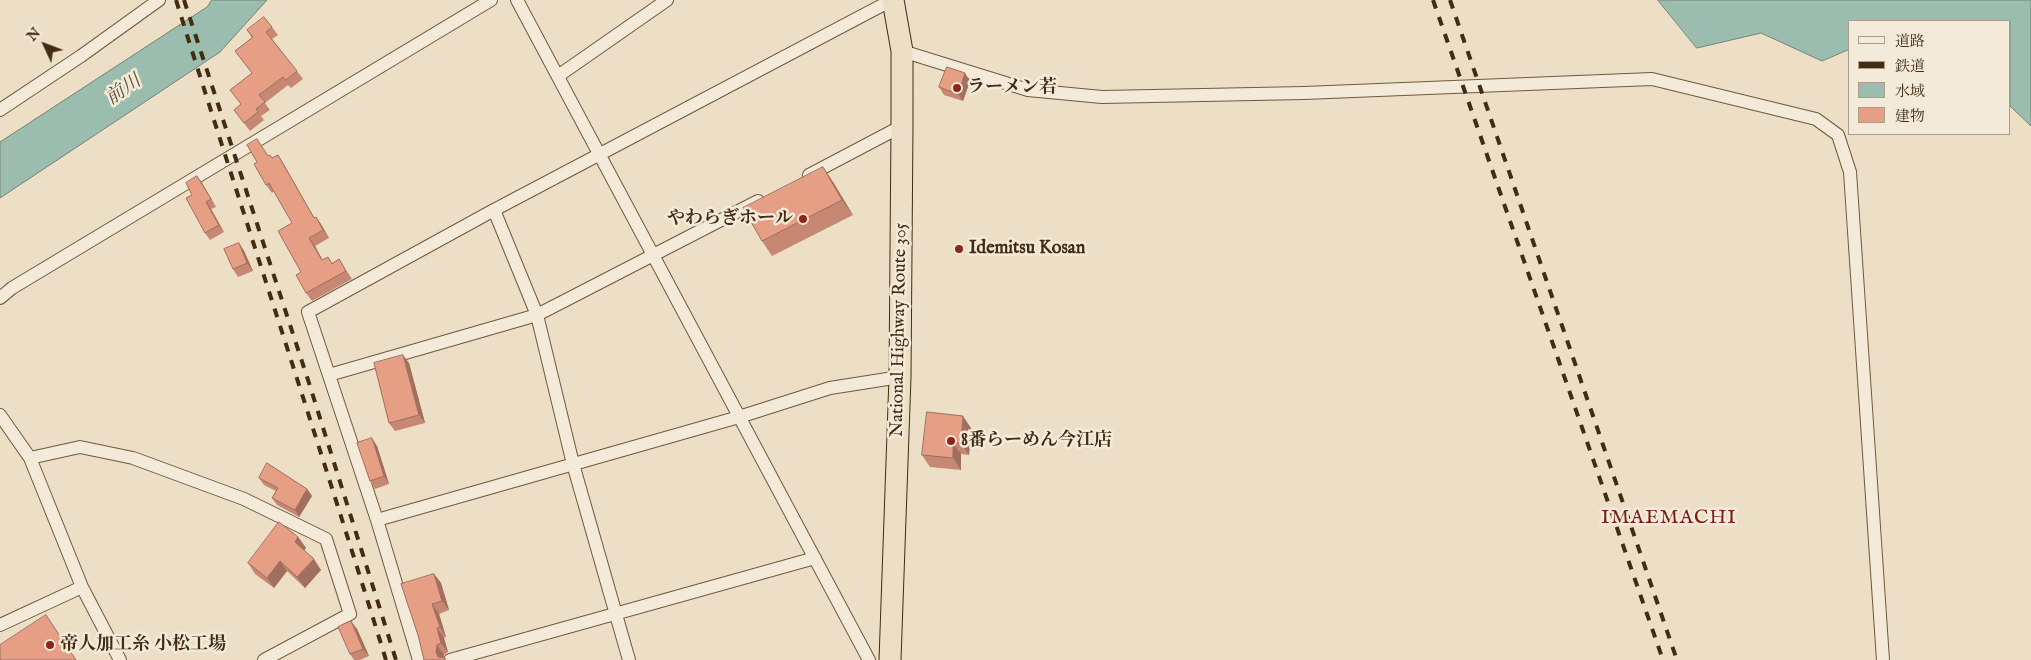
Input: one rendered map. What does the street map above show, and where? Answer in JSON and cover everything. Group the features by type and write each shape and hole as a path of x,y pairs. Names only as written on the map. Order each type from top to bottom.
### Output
{"highway":[{"name":"National Highway Route 305","path":"890,660 900,377 902,126 902,51 892,0"}],"street":[{"path":"0,110 81,56 158,0"},
{"path":"0,298 20,283 491,0"},
{"path":"517,0 868,660"},
{"path":"558,76 667,0"},
{"path":"419,660 377,520 308,312 599,153 892,0"},
{"path":"902,51 1028,90 1102,97 1304,93 1652,79 1816,119 1838,135 1850,172 1883,660"},
{"path":"799,180 902,126"},
{"path":"329,375 537,315 774,193"},
{"path":"494,210 537,315 573,464 629,660"},
{"path":"377,520 739,417 830,388 900,377"},
{"path":"0,415 30,458 82,586 120,660"},
{"path":"30,458 80,447 133,458 244,499 326,539 350,614 264,660"},
{"path":"450,660 616,612 815,558"},
{"path":"0,625 82,586"}],"water":[{"name":"前川","path":"212,0 267,0 220,52 0,198 0,142 207,7"},
{"path":"1658,0 2031,0 2031,126 2011,107 2011,20 1848,20 1848,50 1822,61 1761,33 1697,48"}],"building":[{"path":"264,17 272,27 266,32 297,71 286,80 283,77 259,95 265,102 256,109 258,112 244,123 234,110 241,104 230,90 252,73 235,51 253,37 247,30"},
{"path":"947,67 965,73 958,94 939,87"},
{"path":"257,139 268,156 270,155 272,158 278,155 314,218 316,217 323,230 309,238 322,260 328,257 332,264 339,259 346,271 306,293 296,275 301,272 278,231 292,223 269,183 266,185 254,164 257,162 247,145"},
{"path":"823,167 842,200 762,241 743,208"},
{"path":"197,176 211,199 206,202 219,225 205,233 186,198 192,195 186,183"},
{"path":"239,243 247,263 233,269 224,249"},
{"path":"403,355 419,415 389,423 374,363"},
{"path":"927,412 963,416 961,443 953,443 953,458 922,455"},
{"path":"372,438 384,476 370,481 357,443"},
{"path":"267,463 307,489 295,510 272,498 278,488 259,478"},
{"path":"279,522 298,537 295,542 314,559 297,577 280,561 267,578 248,563"},
{"path":"434,574 442,601 432,604 440,627 437,628 441,643 437,645 436,652 438,657 445,658 445,660 424,660 401,584"},
{"path":"46,615 76,660 0,660 0,645"},
{"path":"351,621 363,649 350,654 338,627"}],"railway":[{"path":"176,0 386,660"},
{"path":"184,0 309,383 396,660"},
{"path":"1433,0 1663,660"},
{"path":"1450,0 1677,660"}],"place":[{"name":"ラーメン若","path":"957,88"},
{"name":"やわらぎホール","path":"803,219"},
{"name":"Idemitsu Kosan","path":"959,249"},
{"name":"8番らーめん今江店","path":"951,441"},
{"name":"帝人加工糸 小松工場","path":"50,645"}],"district":[{"name":"IMAEMACHI","path":"1669,519"}]}
